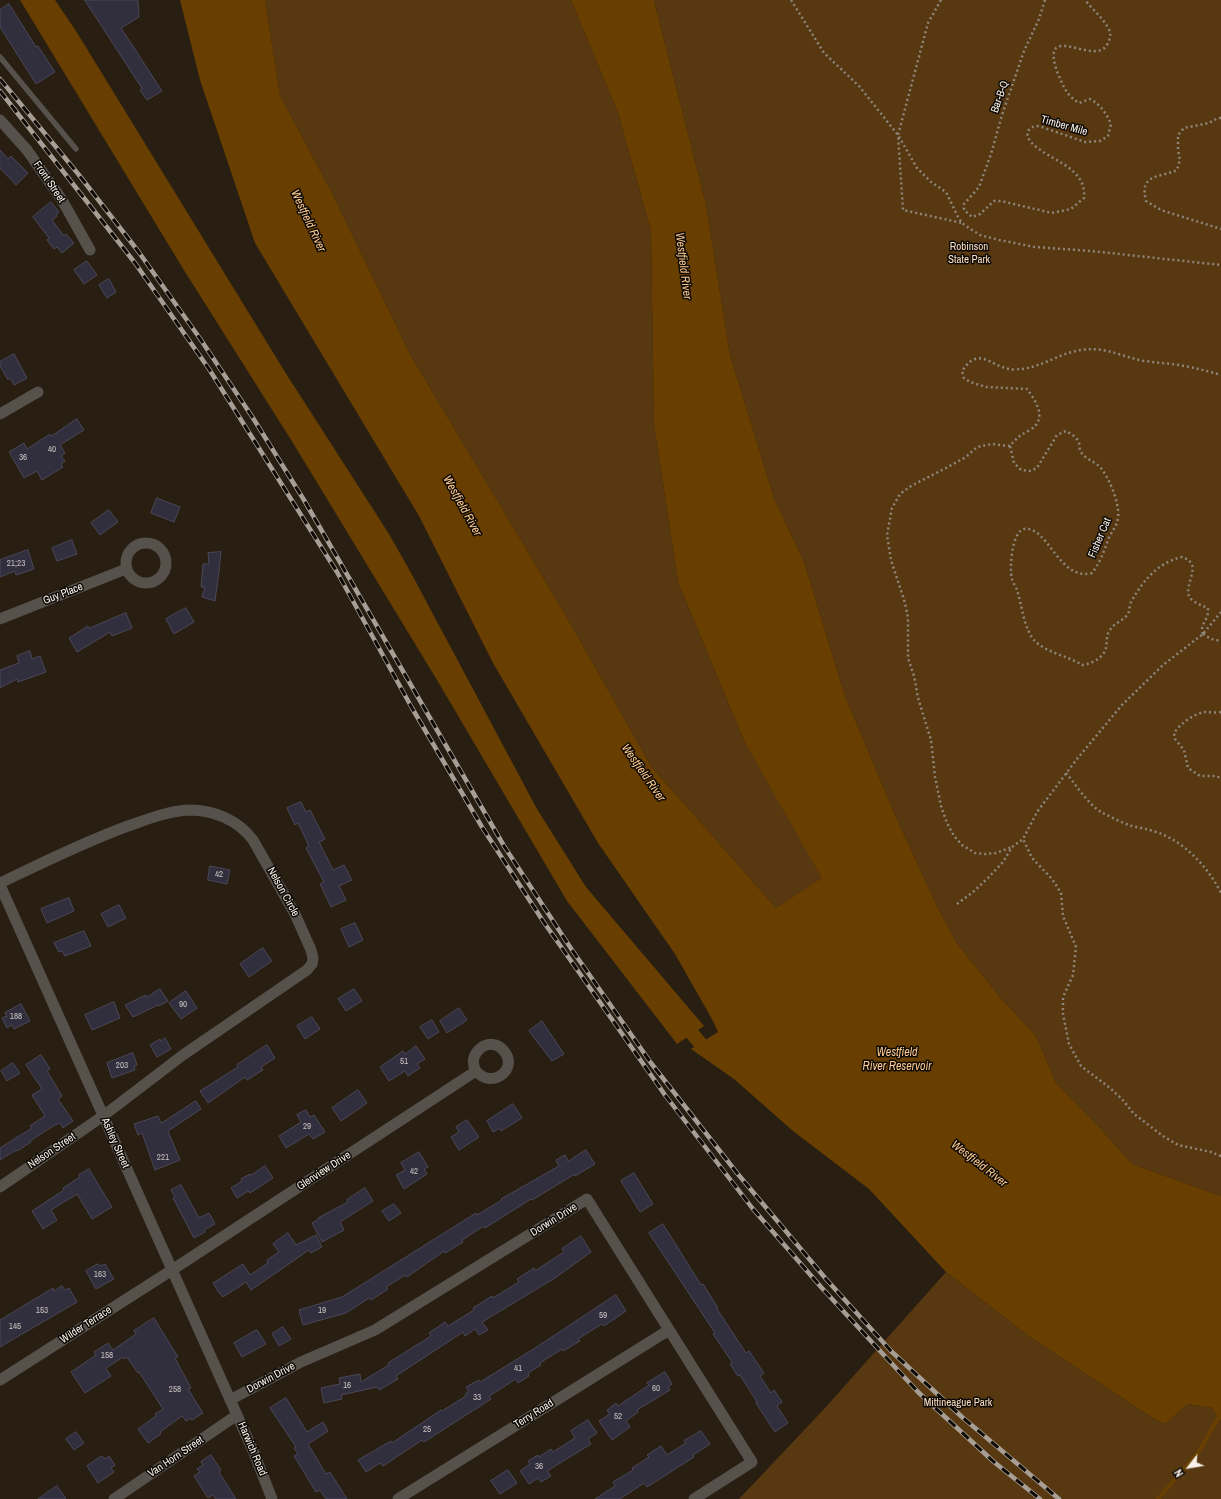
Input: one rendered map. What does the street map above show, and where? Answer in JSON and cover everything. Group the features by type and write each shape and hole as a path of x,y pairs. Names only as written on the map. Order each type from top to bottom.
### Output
{"street":[{"name":"Front Street","path":"0,120 27,150 62,200 90,250"},
{"path":"0,414 38,392"},
{"name":"Guy Place","path":"0,619 126,569"},
{"name":"Nelson Circle","path":"0,884 107,834 149,819 178,811 189,810 208,812 217,814 232,821 249,834 277,880 305,934 313,958 312,964 307,970 183,1055 103,1116"},
{"name":"Ashley Street","path":"0,884 230,1400"},
{"name":"Glenview Drive","path":"172,1270 476,1071"},
{"name":"Nelson Street","path":"0,1187 103,1116"},
{"name":"Dorwin Drive","path":"230,1400 301,1362 375,1330 587,1199 752,1462 694,1499"},
{"name":"Wilder Terrace","path":"0,1380 172,1270"},
{"name":"Terry Road","path":"398,1499 669,1330"},
{"name":"Harwich Road","path":"230,1400 254,1453 272,1499"},
{"name":"Van Horn Street","path":"114,1499 237,1415"}],"lane":[{"path":"0,57 76,150"}],"path":[{"path":"791,0 824,53 860,86 898,135 917,168 931,182 946,192 962,223"},
{"path":"941,0 928,23 898,135 903,210 962,223 980,235 1035,248 1091,251 1221,265"},
{"name":"Bar-B-Q","path":"969,198 979,186 987,166 1024,51 1039,19 1045,0"},
{"name":"Timber Mile","path":"969,198 964,204 964,210 972,217 980,214 994,201 1001,201 1052,213 1071,209 1084,198 1085,190 1078,177 1066,166 1035,146 1030,141 1028,134 1029,129 1033,126 1039,126 1085,142 1100,141 1108,136 1111,124 1103,108 1090,99 1079,103 1071,98 1066,91 1056,68 1053,55 1056,48 1061,46 1093,51 1106,46 1111,36 1109,30 1085,0"},
{"path":"1221,118 1209,123 1184,128 1178,135 1180,160 1177,170 1169,174 1157,175 1152,178 1146,185 1144,192 1146,201 1161,210 1221,228"},
{"path":"1221,375 1192,367 1143,361 1116,353 1095,349 1062,354 1030,368 1021,369 1009,369 988,359 976,358 967,364 962,371 964,378 975,384 986,387 1027,389 1037,404 1040,414 1036,424 1015,439 1010,446 992,444 977,447 966,457 953,465 911,486 900,494 892,508 887,535 891,560 908,618 908,658 930,740 941,806 946,823 954,836 962,845 975,853 985,854 996,853 1012,847 1023,839 1037,812 1077,759 1122,705 1163,665 1203,634 1221,612"},
{"name":"Fisher Cat","path":"1010,446 1014,463 1021,470 1030,471 1037,468 1057,434 1066,431 1075,437 1079,443 1080,451 1086,458 1100,467 1105,474 1118,508 1118,518 1115,529 1110,534 1097,567 1092,573 1088,574 1083,574 1068,567 1055,555 1044,539 1038,534 1024,529 1017,533 1013,544 1012,579 1017,588 1028,628 1035,642 1082,665 1089,664 1099,658 1105,650 1109,630 1129,612 1129,606 1150,574 1172,559 1182,556 1188,560 1192,567 1187,589 1190,598 1197,604 1208,608 1209,614 1201,630 1203,634"},
{"path":"1203,634 1211,639 1221,641"},
{"path":"1221,712 1205,712 1197,715 1181,724 1174,733 1175,739 1184,750 1188,768 1200,776 1216,776 1221,778"},
{"path":"1066,773 1086,798 1100,811 1131,826 1157,832 1191,853 1209,872 1221,893"},
{"path":"1023,839 1032,858 1052,879 1062,893 1063,916 1076,947 1074,975 1063,997 1063,1014 1069,1044 1081,1066 1110,1088 1139,1118 1163,1136 1178,1145 1211,1152 1221,1156"},
{"path":"957,904 988,878 1003,862 1012,847"}],"green space":[{"path":"265,0 571,0 618,113 651,231 654,424 678,582 745,743 823,878 776,908 651,766 565,614 411,356 331,191 280,95"},
{"name":"Robinson State Park","path":"654,0 1221,0 1221,1196 1132,1164 1099,1127 1056,1083 1036,1036 999,996 956,942 937,906 895,815 845,696 804,562 774,498 730,355 706,205"},
{"name":"Mittineague Park","path":"946,1272 1030,1337 1151,1417 1165,1424 1188,1404 1212,1408 1221,1421 1221,1499 739,1499 825,1408"}],"water":[{"path":"20,0 55,0 76,31 285,372 389,534 537,809 586,887 704,1026 677,1044 567,901 440,685 293,443 182,267"},
{"path":"180,0 265,0 280,95 331,191 411,356 565,614 651,766 776,908 822,878 745,743 678,582 654,424 651,231 618,113 571,0 654,0 706,205 730,355 774,498 804,562 845,696 895,815 937,906 956,942 999,996 1036,1036 1056,1083 1099,1127 1132,1164 1221,1196 1221,1421 1212,1408 1188,1404 1165,1424 1151,1417 1030,1337 946,1272 869,1189 793,1131 734,1079 691,1049 718,1032 713,1021 675,954 598,843 493,663 419,516 255,243 200,80"}],"building":[{"path":"85,0 138,0 139,17 121,28 162,91 147,100 140,90 142,89"},
{"path":"9,4 36,47 38,46 55,72 36,84 0,27 0,10"},
{"path":"0,150 8,159 11,156 28,173 16,185 0,168"},
{"path":"51,202 59,212 52,220 64,236 66,234 74,243 62,253 57,247 54,249 47,240 49,238 33,217"},
{"path":"87,261 97,275 84,284 74,270"},
{"path":"109,279 116,292 107,298 99,285"},
{"path":"14,354 27,378 14,385 10,378 8,380 0,366 0,362"},
{"path":"77,419 84,430 60,445 65,453 61,456 65,461 61,464 63,467 42,480 37,471 24,478 9,452 24,443 27,449 50,434 51,436"},
{"path":"157,498 180,507 174,522 151,513"},
{"path":"109,510 118,522 100,535 91,523"},
{"path":"72,540 77,554 57,561 52,548"},
{"path":"28,550 34,569 16,575 15,571 0,577 0,560"},
{"path":"221,552 215,601 202,597 205,587 201,587 203,564 209,564 208,553"},
{"path":"186,608 194,622 174,634 166,619"},
{"path":"126,613 132,628 112,636 110,632 77,652 69,638 88,626 89,628"},
{"path":"30,651 32,659 40,656 46,672 18,682 17,679 0,688 0,670 19,663 17,656"},
{"path":"301,802 306,812 310,810 325,839 319,842 333,870 344,865 352,880 339,886 346,900 331,907 320,884 324,882 306,848 309,846 298,823 295,825 287,808"},
{"path":"210,866 230,870 227,884 208,880"},
{"path":"69,898 74,911 47,923 41,909"},
{"path":"119,905 126,918 108,927 101,914"},
{"path":"355,923 363,940 349,947 341,929"},
{"path":"84,931 91,946 65,956 62,951 59,952 54,943"},
{"path":"263,948 272,961 249,977 240,964"},
{"path":"160,989 168,1001 133,1017 125,1005 146,995 147,997"},
{"path":"354,989 362,1001 346,1011 338,999"},
{"path":"186,991 197,1008 181,1019 169,1003"},
{"path":"114,1002 120,1018 92,1030 85,1015"},
{"path":"21,1004 30,1021 14,1029 12,1025 7,1028 2,1018 7,1016 5,1013"},
{"path":"459,1008 467,1020 447,1033 440,1021"},
{"path":"312,1017 320,1029 305,1039 297,1026"},
{"path":"432,1020 439,1032 428,1039 420,1027"},
{"path":"542,1021 564,1054 552,1061 529,1031"},
{"path":"165,1038 171,1049 157,1057 150,1045 160,1039 161,1041"},
{"path":"267,1045 275,1058 261,1067 263,1070 247,1080 245,1077 208,1103 200,1091 238,1067 237,1065"},
{"path":"416,1046 425,1059 417,1064 420,1068 408,1076 405,1071 389,1081 380,1067 403,1051 405,1054"},
{"path":"133,1053 137,1065 134,1067 135,1070 112,1078 107,1063"},
{"path":"41,1055 50,1069 47,1071 62,1096 58,1099 73,1121 63,1128 60,1123 53,1126 17,1151 16,1150 0,1160 0,1148 32,1128 30,1126 45,1116 32,1095 42,1089 26,1065"},
{"path":"13,1063 20,1073 7,1081 1,1071"},
{"path":"358,1090 367,1103 341,1121 332,1108"},
{"path":"196,1101 201,1109 168,1131 180,1160 155,1170 142,1133 138,1135 134,1124 158,1116 161,1123"},
{"path":"513,1104 522,1118 501,1131 500,1128 493,1132 487,1121"},
{"path":"306,1110 310,1117 314,1115 325,1132 313,1139 309,1134 286,1148 279,1136 301,1122 297,1115"},
{"path":"467,1120 479,1137 459,1150 451,1137 459,1132 456,1127"},
{"path":"586,1150 595,1164 575,1176 575,1174 532,1200 531,1199 485,1228 484,1226 462,1240 463,1242 445,1253 444,1251 407,1277 405,1275 386,1287 388,1289 371,1300 369,1298 346,1313 303,1325 299,1310 342,1297 476,1213 477,1215 502,1200 501,1199 559,1166 556,1160 565,1155 568,1161"},
{"path":"419,1152 428,1167 424,1169 427,1174 404,1189 396,1175 405,1170 401,1163"},
{"path":"265,1166 273,1178 250,1193 248,1191 237,1198 231,1188 242,1181 241,1179 250,1174 251,1175"},
{"path":"89,1169 112,1207 92,1219 77,1194 51,1210 57,1220 43,1229 32,1211 64,1190 63,1188"},
{"path":"634,1173 653,1204 640,1212 621,1181"},
{"path":"181,1185 199,1218 209,1213 215,1224 194,1238 173,1198 175,1197 171,1190"},
{"path":"365,1188 373,1201 340,1222 344,1230 322,1242 312,1223 319,1219 318,1218 348,1202 347,1200"},
{"path":"394,1204 401,1213 389,1221 382,1211"},
{"path":"663,1224 746,1353 749,1351 764,1373 760,1376 771,1393 774,1390 782,1402 777,1406 788,1423 775,1432 740,1375 738,1376 730,1364 732,1362 713,1334 715,1333 649,1233"},
{"path":"288,1233 296,1245 316,1235 322,1247 311,1253 309,1250 251,1290 246,1282 223,1297 219,1293 213,1283 243,1264 250,1275 268,1263 267,1260 279,1252 273,1244"},
{"path":"581,1236 591,1252 555,1278 482,1322 488,1330 479,1335 475,1329 465,1336 463,1332 396,1376 398,1379 379,1390 377,1387 341,1395 342,1399 324,1403 321,1388 340,1384 339,1378 360,1374 361,1382 431,1336 429,1333 445,1322 448,1326 474,1310 473,1308 492,1296 493,1298 519,1282 517,1279 534,1268 535,1271 564,1252 562,1249"},
{"path":"98,1264 100,1266 105,1264 114,1279 96,1289 86,1271"},
{"path":"62,1286 65,1290 69,1288 77,1302 0,1347 0,1320 53,1288 54,1291"},
{"path":"616,1295 626,1311 604,1326 602,1324 578,1339 580,1341 563,1351 562,1349 540,1363 541,1365 528,1373 529,1376 518,1383 516,1379 489,1396 491,1399 424,1442 422,1440 383,1466 380,1463 366,1472 358,1460 391,1441 392,1443 441,1410 442,1411 466,1396 465,1394 469,1392 466,1387 479,1380 480,1382"},
{"path":"154,1318 178,1357 175,1358 191,1388 188,1389 203,1413 192,1420 191,1418 186,1421 182,1416 148,1443 138,1429 163,1409 139,1372 138,1373 127,1357 124,1359 123,1357 106,1368 111,1376 85,1393 71,1372 96,1355 94,1352 108,1343 113,1350 136,1334 134,1331"},
{"path":"283,1327 291,1339 279,1346 272,1334"},
{"path":"257,1330 266,1344 242,1357 234,1343"},
{"path":"665,1372 672,1384 668,1387 670,1390 637,1410 638,1412 626,1421 630,1427 612,1440 599,1421 610,1414 607,1410 616,1403 618,1406 649,1385 647,1383"},
{"path":"286,1398 307,1432 323,1422 328,1431 308,1444 326,1474 330,1472 347,1499 326,1499 320,1490 316,1492 294,1456 298,1454 294,1448 296,1447 270,1408"},
{"path":"588,1420 597,1433 588,1439 591,1444 547,1471 551,1476 541,1482 538,1478 529,1484 520,1471 530,1464 528,1461 538,1455 539,1457 551,1449 553,1452 575,1438 571,1431"},
{"path":"701,1431 710,1444 693,1455 694,1457 647,1487 644,1483 620,1499 595,1499 615,1486 613,1482 633,1470 632,1468 649,1457 647,1455 661,1446 667,1455 686,1443 684,1441"},
{"path":"76,1432 84,1443 74,1450 66,1439"},
{"path":"211,1455 221,1470 219,1472 236,1499 216,1499 213,1495 208,1498 194,1476 200,1472 197,1469 203,1465 201,1462"},
{"path":"102,1456 105,1459 109,1456 115,1465 111,1468 114,1472 98,1483 87,1466"},
{"path":"508,1470 517,1483 500,1494 491,1481"},
{"path":"57,1486 66,1499 38,1499"}],"waterway":[{"path":"680,1019 700,1043"},
{"path":"1158,1499 1198,1453 1221,1413"}],"railway":[{"path":"0,79 79,175 138,251 201,340 253,418 304,500 504,846 572,950 651,1063 737,1173 826,1279 891,1351 962,1417 1059,1499"},
{"path":"0,91 135,263 209,369 337,572 412,708 482,827 543,921 665,1095 753,1209 821,1287 918,1392 994,1462 1040,1499"}],"water label":[{"name":"Westfield River","path":"308,221"},
{"name":"Westfield River","path":"683,266"},
{"name":"Westfield River","path":"462,506"},
{"name":"Westfield River","path":"643,773"},
{"name":"Westfield River Reservoir","path":"897,1060"},
{"name":"Westfield River","path":"979,1164"}]}
